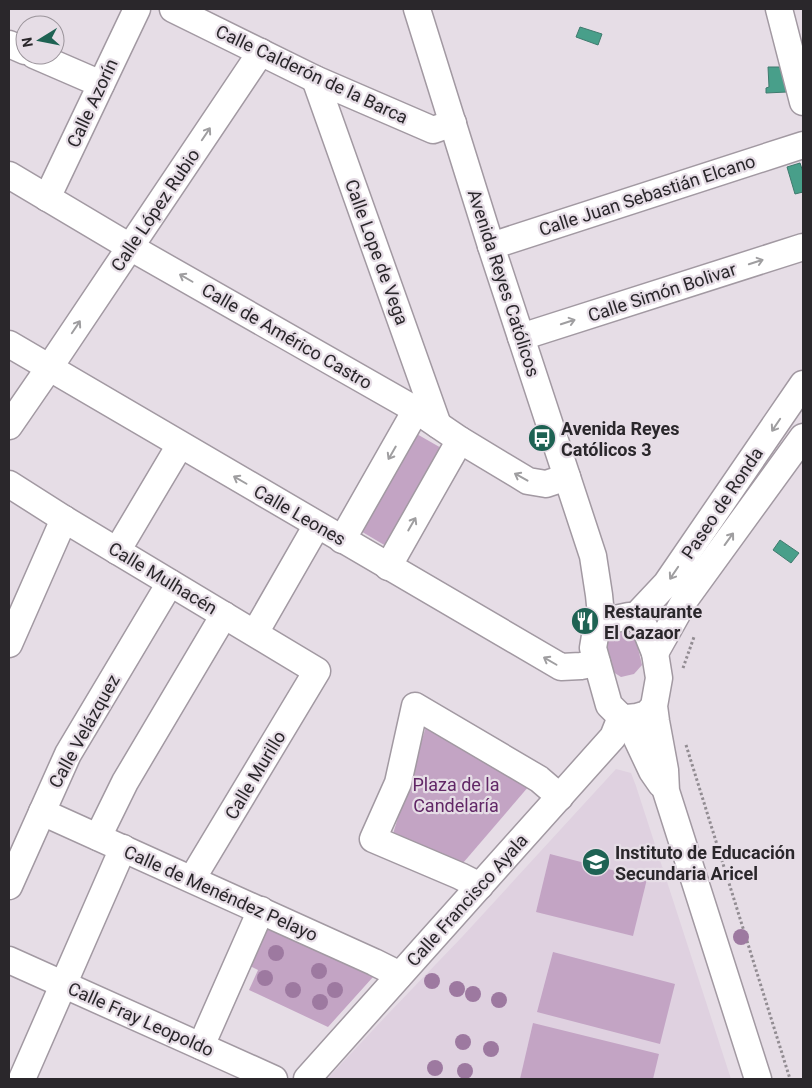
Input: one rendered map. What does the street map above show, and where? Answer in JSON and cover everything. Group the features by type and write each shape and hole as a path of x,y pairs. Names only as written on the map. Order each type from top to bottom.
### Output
{"street":[{"name":"Calle Azorín","path":"47,198 137,9"},
{"name":"Calle Calderón de la Barca","path":"172,9 315,79 433,130 453,123"},
{"name":"Avenida Reyes Católicos","path":"416,9 491,246 593,556 602,625"},
{"path":"779,9 803,102"},
{"name":"Calle López Rubio","path":"9,426 261,52"},
{"path":"57,65 101,84"},
{"name":"Calle Lope de Vega","path":"315,79 438,425"},
{"name":"Calle Juan Sebastián Elcano","path":"491,246 803,145"},
{"name":"Calle de Américo Castro","path":"9,175 130,247 416,410 460,440 528,481 546,484 567,477"},
{"name":"Calle Simón Bolivar","path":"521,337 803,247"},
{"name":"Calle Leones","path":"9,344 561,667 597,663"},
{"name":"Paseo de Ronda","path":"632,616 666,584 803,384"},
{"path":"342,540 416,410"},
{"name":"Paseo de Ronda","path":"655,653 686,598 803,437"},
{"path":"388,567 460,440"},
{"path":"117,551 180,445"},
{"name":"Calle Mulhacén","path":"9,484 317,671"},
{"path":"9,644 64,518"},
{"path":"255,634 317,525"},
{"name":"Avenida Reyes Católicos","path":"593,556 632,616"},
{"name":"Calle Velázquez","path":"9,886 68,754 170,583"},
{"path":"98,837 125,782 224,615"},
{"path":"666,791 652,771 624,718 609,704 593,648 595,636 602,625 615,619 632,616 645,628 655,653 659,678 654,706 665,770 666,791 758,1079"},
{"name":"Calle Murillo","path":"192,879 317,671"},
{"path":"480,886 373,839 398,782 414,706 539,779 560,796"},
{"path":"624,718 647,714 654,706"},
{"name":"Calle Francisco Ayala","path":"307,1079 612,738 624,718"},
{"name":"Calle de Menéndez Pelayo","path":"42,812 374,962 390,970 398,977"},
{"path":"22,1079 123,848"},
{"path":"201,1046 261,910"},
{"name":"Calle Fray Leopoldo","path":"9,960 274,1079"}],"path":[{"path":"682,671 695,635"},
{"path":"686,744 790,1079"}],"shaded area":[{"path":"580,27 602,34 598,45 576,37"},
{"path":"768,67 780,67 787,92 766,93 766,88 769,87"},
{"path":"800,163 803,172 803,192 795,194 787,167"},
{"path":"780,540 799,553 791,563 773,550"},
{"name":"Instituto de Educación Secundaria Aricel","path":"616,769 631,773 636,786 731,1079 327,1079 462,937"}],"green space":[{"path":"415,433 443,449 386,546 359,530"},
{"path":"625,631 635,636 642,665 634,674 621,677 610,670 605,643 613,634"},
{"name":"Plaza de la Candelaría","path":"428,720 529,786 463,863 450,863 392,837"},
{"path":"550,854 647,879 633,936 536,912"},
{"path":"266,928 373,977 328,1027 249,990 258,970 250,966"},
{"path":"553,952 675,984 660,1044 537,1012"},
{"path":"533,1023 659,1054 653,1079 520,1079"}],"place":[{"name":"Avenida Reyes Católicos 3","path":"542,438"},
{"name":"Restaurante El Cazaor","path":"585,621"},
{"name":"Instituto de Educación Secundaria Aricel","path":"596,862"}]}
